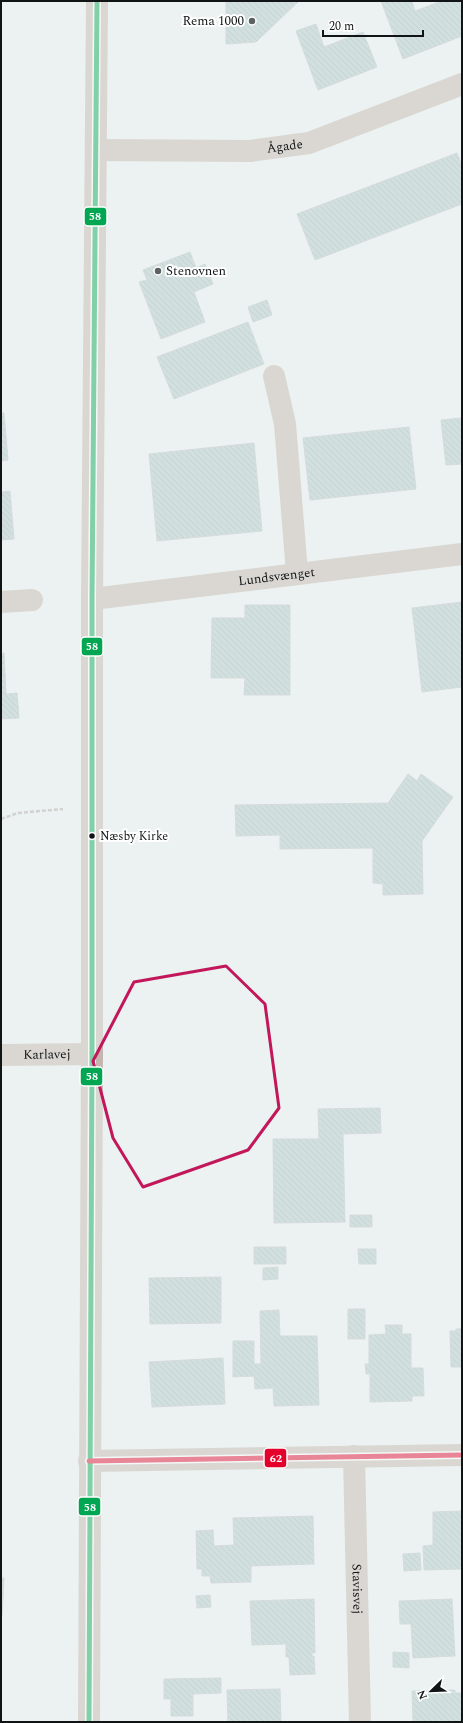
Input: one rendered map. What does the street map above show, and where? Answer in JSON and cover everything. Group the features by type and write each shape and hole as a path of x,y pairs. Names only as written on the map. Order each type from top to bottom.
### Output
{"street":[{"path":"89,1722 92,1054 92,599 97,1"},
{"name":"Ågade","path":"96,150 250,151 309,143 462,84"},
{"path":"274,376 285,424 298,574"},
{"name":"Lundsvænget","path":"92,599 462,554"},
{"path":"1,602 32,600"},
{"name":"Karlavej","path":"1,1055 92,1054"},
{"path":"89,1461 462,1455"},
{"name":"Stavisvej","path":"354,1456 360,1722"}],"path":[{"path":"1,819 18,813 92,805"}],"highlighted area":[{"path":"226,966 265,1004 279,1108 248,1150 143,1187 113,1138 93,1061 134,982"}],"building":[{"name":"Rema 1000","path":"226,1 299,1 256,42 226,44"},
{"path":"381,1 412,1 415,11 442,1 459,1 462,8 462,36 403,59"},
{"path":"316,24 324,47 363,32 377,67 318,90 296,31"},
{"path":"457,153 462,166 462,204 315,260 297,214"},
{"path":"190,252 196,268 205,264 213,284 194,292 205,322 161,339 139,282 147,280 143,270"},
{"path":"267,300 272,315 253,322 248,307"},
{"path":"248,322 264,364 174,399 157,357"},
{"path":"1,413 4,413 8,460 1,461"},
{"path":"462,418 462,464 446,465 441,420"},
{"path":"409,427 416,489 310,500 303,438"},
{"path":"254,443 262,531 157,541 149,454"},
{"path":"10,491 14,539 1,540 1,492"},
{"path":"462,602 462,687 422,692 412,608"},
{"path":"245,605 290,605 290,695 244,695 245,678 211,678 212,618 245,618"},
{"path":"4,653 6,694 17,693 19,718 1,719 1,654"},
{"path":"408,774 417,781 421,774 453,797 422,841 423,894 383,895 383,884 373,883 373,848 280,849 280,835 236,836 235,805 388,803"},
{"path":"380,1108 381,1133 343,1134 345,1222 274,1223 273,1139 319,1139 318,1109"},
{"path":"350,1215 372,1215 372,1227 350,1227"},
{"path":"254,1247 286,1247 286,1264 254,1264"},
{"path":"358,1249 376,1249 376,1264 359,1264"},
{"path":"278,1267 278,1279 263,1280 263,1268"},
{"path":"221,1277 221,1323 150,1324 149,1278"},
{"path":"348,1309 365,1309 365,1339 348,1339"},
{"path":"279,1310 280,1336 317,1336 319,1405 274,1406 273,1388 255,1389 254,1376 233,1377 233,1341 254,1341 254,1364 261,1364 260,1311"},
{"path":"385,1325 402,1325 402,1334 411,1334 411,1368 423,1368 424,1396 412,1396 412,1401 370,1402 370,1374 366,1374 365,1364 369,1364 369,1335 386,1334"},
{"path":"456,1329 462,1329 462,1367 451,1367 450,1331 456,1331"},
{"path":"223,1358 225,1404 152,1407 149,1362"},
{"path":"462,1511 462,1569 424,1570 423,1546 433,1545 433,1512"},
{"path":"313,1516 314,1564 251,1566 251,1582 211,1583 210,1576 202,1576 202,1569 197,1569 196,1531 213,1530 214,1546 234,1545 233,1518"},
{"path":"420,1553 421,1570 404,1571 403,1554"},
{"path":"1,1578 4,1578 2,1616 1,1616"},
{"path":"210,1595 211,1607 197,1608 196,1596"},
{"path":"314,1599 315,1653 312,1653 312,1657 314,1656 315,1674 290,1675 289,1657 286,1657 286,1644 252,1645 250,1601"},
{"path":"452,1599 455,1656 413,1658 411,1624 400,1624 399,1601"},
{"path":"393,1652 409,1653 409,1668 393,1667"},
{"path":"221,1678 221,1693 193,1694 193,1716 171,1716 171,1699 164,1699 164,1679"},
{"path":"280,1689 281,1722 228,1722 227,1690"},
{"path":"455,1690 455,1693 462,1693 462,1722 413,1722 412,1691"}],"transit line":[{"name":"58","path":"89,1722 92,1054 92,599 97,1"},
{"name":"62","path":"89,1461 462,1455"}],"place":[{"name":"Rema 1000","path":"252,21"},
{"name":"Stenovnen","path":"158,271"},
{"name":"Næsby Kirke","path":"92,836"}]}
